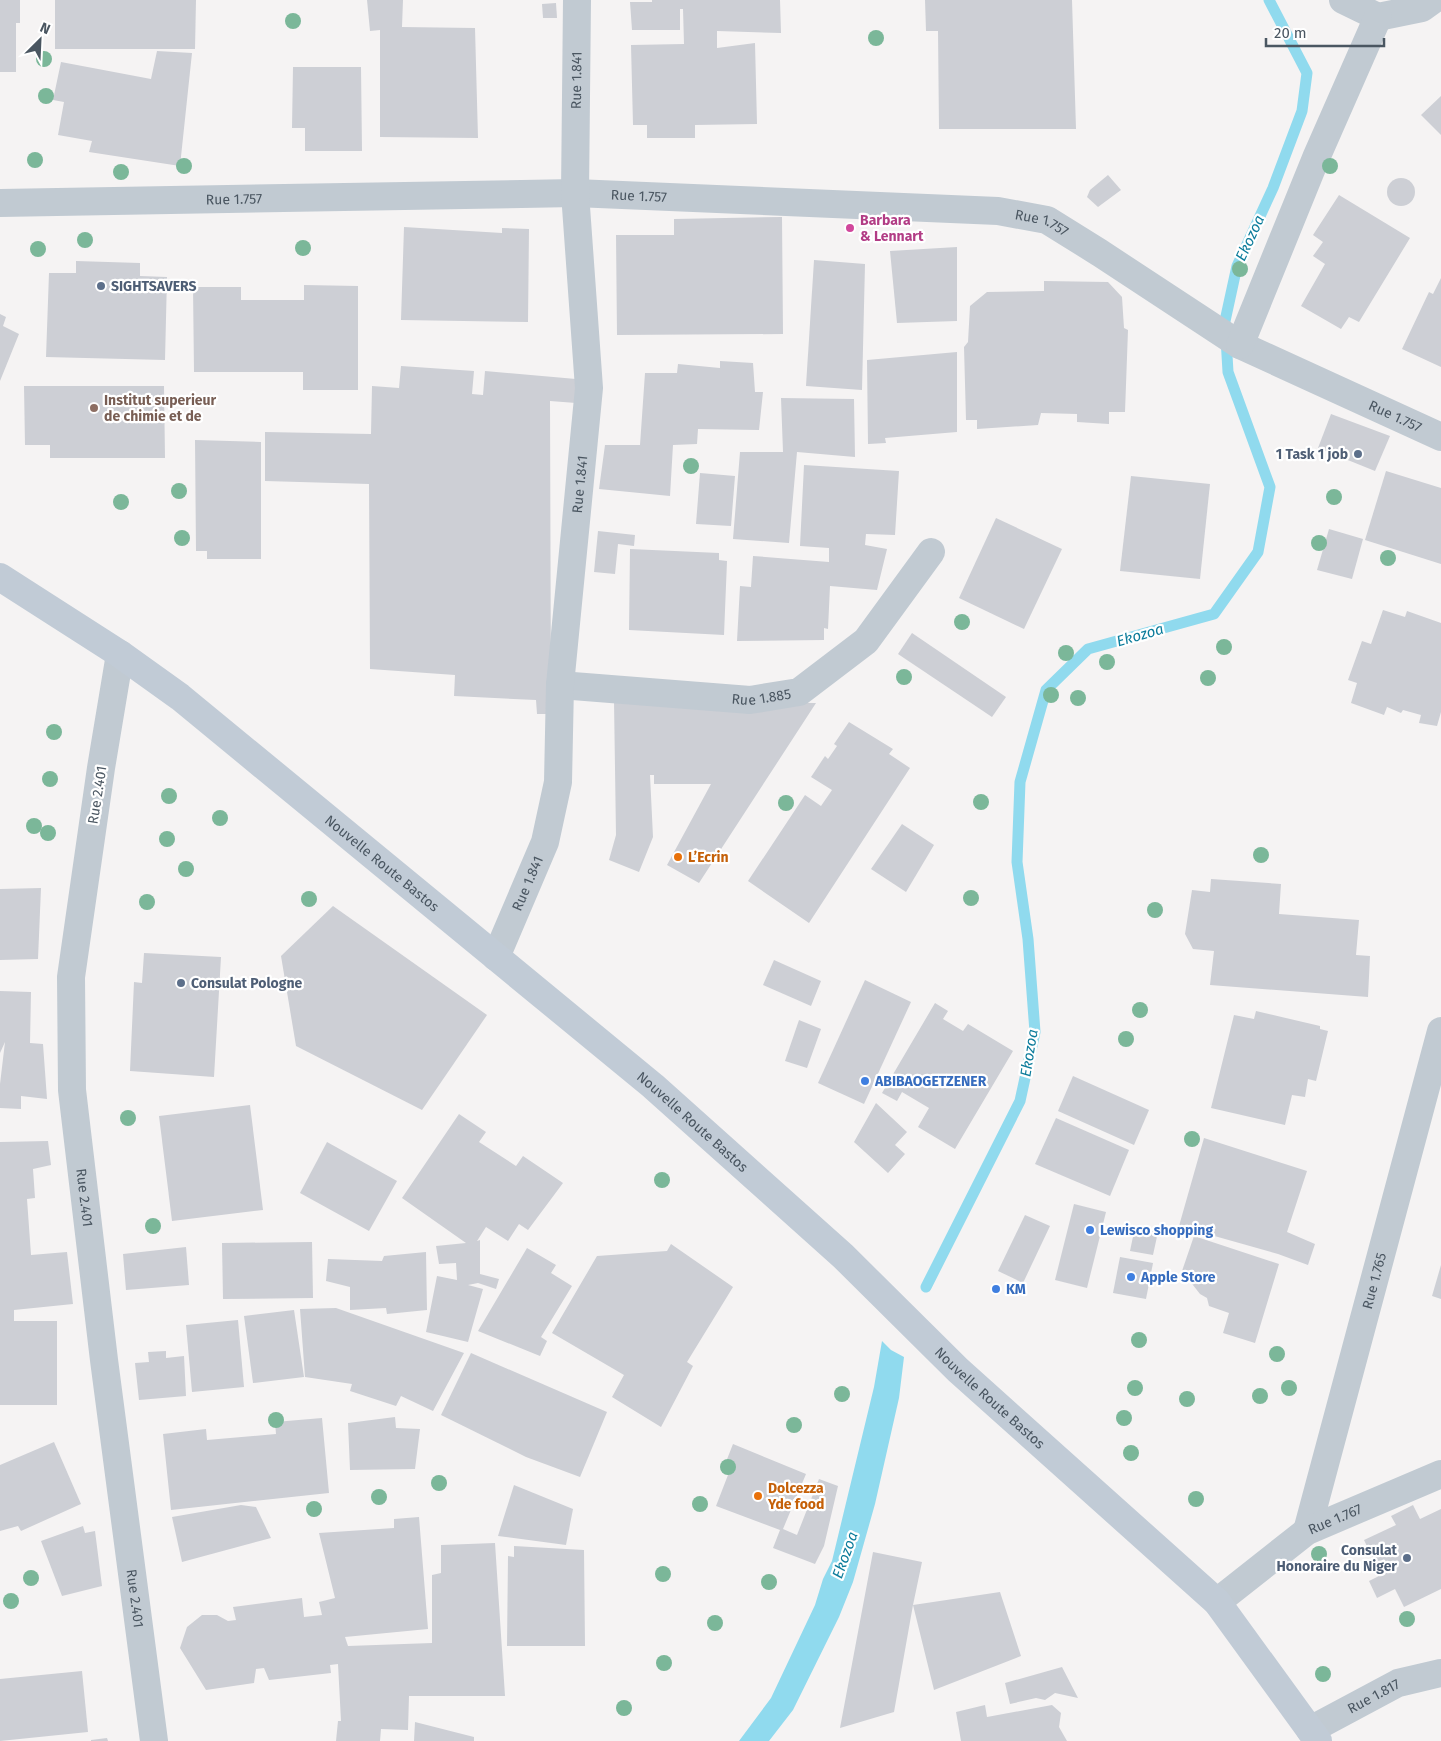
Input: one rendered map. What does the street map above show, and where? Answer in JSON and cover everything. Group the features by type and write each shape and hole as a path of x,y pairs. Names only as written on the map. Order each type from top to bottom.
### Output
{"main road":[{"name":"Nouvelle Route Bastos","path":"0,577 120,654 180,697 653,1086 843,1256 958,1370 1216,1602 1314,1735"}],"street":[{"name":"Rue 1.841","path":"496,957 546,842 558,782 560,685 589,388 575,193 577,0"},
{"path":"1343,0 1378,17 1422,8 1433,0"},
{"path":"1240,345 1316,158 1378,17"},
{"name":"Rue 1.757","path":"0,204 575,193 998,212 1047,220 1240,345 1441,437"},
{"name":"Rue 1.885","path":"560,685 750,700 799,692 866,640 931,552"},
{"name":"Rue 2.401","path":"120,654 101,768 71,977 72,1090 103,1350 154,1741"},
{"name":"Rue 1.765","path":"1307,1531 1441,1031"},
{"name":"Rue 1.767","path":"1216,1602 1307,1531 1441,1474"},
{"name":"Rue 1.817","path":"1314,1735 1398,1683 1441,1673"}],"water":[{"path":"882,1341 891,1350 904,1357 899,1398 875,1504 853,1582 839,1617 793,1710 769,1741 739,1741 771,1698 815,1605 823,1579 832,1561 874,1387"}],"building":[{"path":"0,0 20,0 20,23 16,23 16,72 0,72"},
{"path":"55,0 196,0 195,49 55,49"},
{"path":"367,0 403,0 402,27 475,28 478,138 380,137 380,30 370,31"},
{"path":"652,0 780,0 781,33 717,31 717,48 755,43 757,124 695,125 695,138 647,138 647,125 633,125 631,45 684,44 683,9 680,9 680,30 632,30 630,2 652,2"},
{"path":"925,0 1072,0 1076,129 939,129 938,31 926,31"},
{"path":"556,3 557,18 543,18 542,4"},
{"path":"157,51 192,53 180,166 89,152 92,141 58,135 64,102 53,100 61,62 151,79"},
{"path":"293,67 361,67 362,151 305,151 305,128 292,128"},
{"path":"1441,96 1441,135 1421,115"},
{"path":"1108,175 1121,190 1098,207 1087,197 1090,190"},
{"path":"1401,178 1411,182 1415,192 1411,202 1401,206 1391,202 1387,192 1391,182"},
{"path":"1339,195 1410,238 1359,322 1349,317 1341,329 1301,306 1325,264 1313,256 1323,242 1313,235"},
{"path":"782,217 783,334 617,335 616,235 674,235 674,219"},
{"path":"404,227 502,233 502,228 529,229 528,322 401,320"},
{"path":"957,247 957,321 897,323 890,251"},
{"path":"814,260 865,264 862,390 806,386"},
{"path":"76,261 140,263 140,276 167,277 165,360 46,357 49,273 76,273"},
{"path":"1441,278 1441,367 1402,349 1429,292 1433,294"},
{"path":"1044,281 1108,282 1122,297 1124,328 1128,330 1125,412 1109,412 1109,424 1077,422 1077,414 1041,413 1038,425 977,429 977,420 966,420 964,347 968,342 970,306 987,292 1044,291"},
{"path":"304,285 358,286 358,390 303,390 303,372 194,372 193,287 241,287 241,300 304,300"},
{"path":"0,314 6,317 3,326 19,334 0,381"},
{"path":"957,352 957,432 885,438 886,443 868,444 867,360"},
{"path":"720,361 753,363 755,392 763,392 759,430 698,429 697,444 673,445 670,496 599,489 605,445 640,445 645,373 677,373 678,364 720,368"},
{"path":"401,366 474,371 472,394 483,395 485,371 576,379 576,403 550,401 551,714 537,714 536,700 454,696 455,675 370,669 369,484 265,481 265,432 371,434 372,386 399,388"},
{"name":"Institut superieur de chimie et de","path":"24,386 164,386 165,458 50,458 50,445 25,445"},
{"path":"781,398 854,399 855,457 797,452 789,543 733,539 740,452 783,452"},
{"path":"1331,414 1390,436 1375,471 1318,448"},
{"path":"195,440 261,442 261,559 207,559 207,551 196,551"},
{"path":"804,465 899,471 895,535 866,534 865,545 887,549 877,590 830,586 828,629 824,628 824,640 737,641 740,586 751,587 753,556 829,562 829,548 800,546"},
{"path":"1386,471 1441,488 1441,564 1365,540"},
{"path":"700,473 735,476 731,526 696,524"},
{"path":"1131,476 1210,484 1200,579 1120,571"},
{"path":"996,518 1062,549 1024,629 959,598"},
{"path":"1329,529 1363,539 1352,579 1317,570"},
{"path":"598,531 635,535 634,546 618,544 615,574 594,572"},
{"path":"630,549 719,553 719,560 727,561 724,635 629,630"},
{"path":"1383,610 1405,617 1407,611 1441,623 1441,712 1437,726 1419,723 1421,715 1403,710 1401,713 1387,707 1384,715 1351,703 1357,683 1348,680 1362,641 1371,644"},
{"path":"912,633 1006,697 992,717 898,654"},
{"path":"614,701 816,703 699,883 667,865 711,784 654,784 654,775 650,775 653,837 639,872 609,860 616,835"},
{"path":"849,722 893,749 889,754 910,768 809,923 748,881 805,795 821,806 832,790 811,777 825,756 828,759 837,746 834,744"},
{"path":"902,824 934,845 906,892 871,869"},
{"path":"1211,879 1281,884 1279,914 1359,920 1356,955 1370,956 1368,997 1210,985 1214,951 1193,949 1185,934 1192,890 1210,892"},
{"path":"41,888 38,959 0,960 0,889"},
{"path":"333,906 487,1015 422,1110 296,1046 281,956"},
{"path":"144,953 221,957 214,1077 130,1071 134,982 142,983"},
{"path":"774,960 821,981 811,1006 763,985"},
{"path":"865,980 911,1002 864,1104 818,1083"},
{"path":"0,991 31,992 30,1043 43,1044 47,1099 21,1096 21,1109 0,1108 0,1084 5,1042 0,1053"},
{"path":"935,1003 948,1011 943,1019 963,1031 968,1024 1013,1051 955,1149 918,1127 929,1108 902,1092 897,1101 882,1093"},
{"path":"1256,1011 1320,1026 1320,1029 1328,1031 1316,1081 1308,1079 1305,1097 1292,1095 1285,1125 1211,1108 1234,1015 1254,1019"},
{"path":"799,1020 821,1029 807,1068 785,1061"},
{"path":"1073,1076 1149,1110 1134,1145 1058,1111"},
{"path":"876,1103 907,1132 895,1145 905,1154 888,1173 854,1142"},
{"path":"250,1105 263,1210 172,1221 159,1116"},
{"path":"459,1114 486,1132 479,1142 516,1166 523,1156 563,1183 528,1230 519,1224 508,1241 486,1227 477,1241 480,1240 480,1274 499,1279 496,1289 478,1283 468,1285 483,1289 468,1342 426,1332 437,1276 457,1280 456,1263 439,1264 436,1246 466,1243 402,1198"},
{"path":"1056,1118 1129,1150 1110,1196 1035,1164"},
{"path":"1204,1138 1307,1171 1287,1232 1315,1244 1308,1265 1278,1254 1179,1226"},
{"path":"48,1141 51,1165 33,1169 35,1198 27,1199 31,1255 67,1252 73,1304 14,1310 14,1321 57,1321 57,1405 0,1405 0,1142"},
{"path":"327,1142 397,1181 369,1231 300,1193"},
{"path":"1074,1204 1106,1212 1087,1288 1055,1280"},
{"path":"1025,1215 1050,1226 1023,1283 998,1271"},
{"path":"1135,1227 1158,1232 1153,1255 1130,1251"},
{"path":"1194,1236 1279,1264 1255,1343 1223,1333 1229,1313 1209,1306 1207,1298 1200,1294 1182,1271"},
{"path":"312,1242 313,1298 223,1299 222,1243"},
{"path":"671,1244 733,1287 687,1362 693,1366 661,1427 612,1397 624,1375 552,1333 597,1256 667,1251"},
{"path":"186,1247 189,1285 126,1290 123,1254"},
{"path":"527,1248 556,1265 551,1273 572,1286 541,1337 547,1341 540,1356 478,1331"},
{"path":"426,1252 427,1310 387,1314 386,1308 350,1310 350,1287 326,1281 328,1259 382,1261 384,1256"},
{"path":"1120,1257 1153,1263 1146,1299 1113,1293"},
{"path":"1441,1265 1441,1299 1432,1296"},
{"path":"336,1308 464,1353 433,1411 401,1396 396,1406 350,1391 352,1384 305,1377 300,1309"},
{"path":"294,1310 304,1377 253,1383 244,1316"},
{"path":"238,1320 244,1387 192,1392 186,1325"},
{"path":"166,1351 166,1358 184,1356 186,1396 139,1400 135,1363 149,1362 148,1352"},
{"path":"471,1353 607,1412 580,1477 526,1457 441,1415"},
{"path":"395,1417 396,1428 420,1429 415,1469 350,1470 348,1423"},
{"path":"322,1418 329,1493 171,1510 163,1434 206,1429 207,1440 276,1434 275,1422"},
{"path":"54,1442 81,1504 21,1531 18,1526 0,1531 0,1465"},
{"name":"Dolcezza Yde food","path":"733,1444 806,1474 783,1529 797,1535 819,1479 838,1486 824,1546 815,1564 773,1548 780,1530 716,1506 728,1475 722,1472"},
{"path":"514,1485 573,1509 566,1545 498,1536"},
{"path":"241,1505 256,1507 271,1538 182,1562 172,1517"},
{"name":"Consulat Honoraire du Niger","path":"1413,1505 1420,1519 1441,1509 1441,1589 1404,1607 1395,1589 1377,1598 1369,1581 1381,1575 1364,1540 1396,1525 1391,1516"},
{"path":"419,1517 428,1629 345,1637 348,1646 432,1643 432,1575 441,1573 441,1545 495,1543 505,1696 409,1696 408,1730 381,1729 380,1741 336,1741 338,1721 341,1721 338,1664 330,1665 331,1673 269,1680 264,1668 256,1669 254,1683 206,1690 180,1648 187,1627 202,1615 217,1615 228,1621 236,1620 233,1607 302,1598 304,1617 322,1615 319,1602 335,1598 319,1533 394,1528 394,1519"},
{"path":"83,1526 85,1533 95,1531 102,1586 62,1596 41,1541"},
{"path":"514,1546 584,1550 585,1646 507,1646 508,1556 514,1557"},
{"path":"873,1552 922,1562 894,1712 840,1728"},
{"path":"1000,1592 1021,1656 934,1690 913,1605"},
{"path":"1062,1667 1078,1698 1055,1693 1045,1700 1036,1698 1010,1704 1005,1683"},
{"path":"82,1671 88,1732 0,1741 0,1679"},
{"path":"985,1705 987,1717 1052,1705 1061,1713 1059,1727 1067,1741 961,1741 956,1712"},
{"path":"415,1722 474,1737 474,1741 414,1741"},
{"path":"107,1738 108,1741 91,1741 91,1740"}],"waterway":[{"name":"Ekozoa","path":"926,1287 1020,1101 1035,1032 1028,939 1017,862 1020,782 1046,690 1088,649 1214,614 1258,552 1270,487 1228,372 1225,321 1237,266 1273,188 1302,111 1307,73 1269,0"}],"place":[{"name":"Barbara & Lennart","path":"850,228"},
{"name":"SIGHTSAVERS","path":"101,286"},
{"name":"Institut superieur de chimie et de","path":"94,408"},
{"name":"1 Task 1 job","path":"1358,454"},
{"name":"L’Ecrin","path":"678,857"},
{"name":"Consulat Pologne","path":"181,983"},
{"name":"ABIBAOGETZENER","path":"865,1081"},
{"name":"Lewisco shopping","path":"1090,1230"},
{"name":"Apple Store","path":"1131,1277"},
{"name":"KM","path":"996,1289"},
{"name":"Dolcezza Yde food","path":"758,1496"},
{"name":"Consulat Honoraire du Niger","path":"1407,1558"}]}
